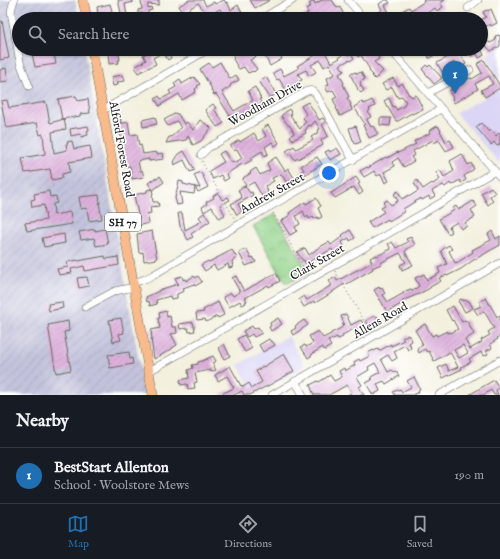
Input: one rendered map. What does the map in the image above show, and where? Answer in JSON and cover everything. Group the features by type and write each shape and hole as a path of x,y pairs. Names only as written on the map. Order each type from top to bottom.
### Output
{"main road":[{"path":"83,0 86,12"},
{"name":"Alford Forest Road","path":"93,56 153,395"}],"street":[{"path":"12,18 11,12 14,0"},
{"path":"273,12 293,0"},
{"path":"348,0 358,12"},
{"path":"468,8 478,0"},
{"path":"19,56 28,86"},
{"path":"102,109 107,108 197,56"},
{"path":"396,56 498,174"},
{"path":"428,93 470,70"},
{"name":"Woodham Drive","path":"201,154 208,148 310,90 316,94 353,160"},
{"name":"Andrew Street","path":"85,307 115,291 134,285 153,276 238,225 441,109"},
{"name":"Clark Street","path":"149,370 498,174"},
{"name":"Allens Road","path":"272,395 500,263"},
{"path":"439,395 449,392 500,360"},
{"path":"295,381 303,395"}],"path":[{"path":"201,154 203,164 236,220"},
{"path":"273,213 308,274"},
{"path":"335,270 370,331"}],"shaded area":[{"path":"0,0 75,0 78,12 12,12 12,56 85,56 145,395 0,395"},
{"path":"500,47 500,80 487,56"},
{"path":"500,89 500,164 456,113"},
{"path":"288,336 305,366 255,394 238,365"}],"green space":[{"path":"275,214 309,273 286,284 253,226"}],"building":[{"path":"118,0 133,0 133,2 125,4 126,12 121,12"},
{"path":"141,0 159,0 159,5 148,4 148,8 151,7 152,10 148,12 138,12 138,10 142,9"},
{"path":"189,0 203,0 206,6 214,2 215,4 224,0 226,3 227,2 231,10 238,5 242,12 222,12 220,9 214,12 205,12 198,3 182,12 179,6"},
{"path":"250,0 270,0 255,8"},
{"path":"322,0 332,0 337,8 340,7 342,12 308,12 306,9 311,6 309,4 314,1 315,4"},
{"path":"385,0 388,0 390,3 385,5 389,12 379,12 382,10 379,4"},
{"path":"423,0 445,0 440,3 443,7 437,11 435,8 429,12 402,11 409,7 411,10 424,2"},
{"path":"110,4 112,11 98,12 97,7"},
{"path":"491,9 497,23 491,26 490,24 488,25 488,12 483,12"},
{"path":"0,21 2,21 9,58 0,60"},
{"path":"495,36 500,36 500,46 491,51 488,48 488,42 490,43 496,40"},
{"path":"33,56 54,56 56,64 35,67"},
{"path":"108,56 119,56 119,63 109,64"},
{"path":"144,56 156,56 153,58 156,64 138,73 135,67 146,60"},
{"path":"166,56 170,56 171,58 168,60"},
{"path":"233,56 256,56 250,60 257,69 254,72 248,73 244,67 239,69 233,59"},
{"path":"265,56 280,56 282,59 270,66"},
{"path":"314,56 327,56 331,63 342,56 352,56 354,58 350,61 349,60 340,65 344,71 339,74 344,83 343,84 349,97 347,98 351,104 352,110 340,116 333,99 337,97 333,90 328,92 325,87 329,84 327,78 335,74 329,64 324,67 320,60 311,65 316,72 309,76 306,70 298,74 302,80 286,90 273,73 280,69 284,76 299,68 297,66"},
{"path":"362,56 380,56 378,57 379,59 374,62 383,71 375,79 369,71 370,70"},
{"path":"447,56 461,56 466,64 458,69 454,62 447,66 451,73 445,77 437,63 448,57"},
{"path":"484,60 500,88 485,97 481,90 493,84 489,76 475,84 478,89 454,103 449,91 452,90 451,88 482,73 477,64"},
{"path":"220,62 230,79 236,75 239,80 222,92 234,111 253,100 248,91 255,87 261,99 259,99 262,104 238,117 239,119 234,122 216,94 214,95 200,69 209,63 212,67"},
{"path":"426,65 428,67 430,65 442,78 434,84 422,69"},
{"path":"6,68 8,81 0,82 0,70"},
{"path":"356,72 357,74 361,72 365,79 360,82 360,85 364,90 361,93 357,89 350,74"},
{"path":"122,75 125,81 117,82 118,85 113,86 111,77"},
{"path":"194,77 200,84 195,89 196,92 182,100 179,94 159,106 155,99 159,96 161,99 171,94 169,91 176,87 174,83 180,79 182,84"},
{"path":"266,77 276,94 270,98 259,81"},
{"path":"393,78 398,86 402,83 409,95 412,97 416,95 423,109 398,121 396,121 384,101 389,98 393,107 394,106 397,110 405,105 404,104 406,102 402,96 398,98 392,87 386,90 382,84"},
{"path":"76,96 78,101 88,99 90,113 62,119 58,99"},
{"path":"7,100 9,108 46,102 50,123 64,119 66,129 52,132 54,153 67,150 67,142 72,141 74,149 90,146 92,158 69,162 70,172 62,174 62,178 52,180 50,169 25,173 22,158 45,154 43,134 40,135 37,123 6,128 1,101"},
{"path":"372,100 375,106 369,109 370,110 368,112 371,117 367,120 378,134 369,138 363,125 365,124 354,107 362,102 364,104"},
{"path":"308,102 319,120 323,118 326,122 322,124 328,136 321,140 323,145 295,160 291,154 289,155 286,151 294,146 296,149 313,140 311,137 319,132 318,130 320,129 315,121 311,126 309,125 305,131 306,133 293,140 290,136 294,133 281,116 289,109 292,114 290,115 300,129 306,121 303,118 306,114 301,106"},
{"path":"213,104 216,108 214,109 224,123 217,127 205,110"},
{"path":"176,113 184,124 187,122 193,130 200,120 211,128 201,141 193,145 188,136 186,140 166,143 169,137 181,128 177,121 168,126 164,120"},
{"path":"120,115 121,122 119,124 128,122 130,135 137,134 139,146 141,145 143,154 156,152 157,154 163,153 164,159 138,161 140,171 142,170 144,177 132,179 130,166 122,167 121,163 124,162 123,148 120,131 117,131 115,116"},
{"path":"155,117 157,124 143,127 142,120"},
{"path":"380,118 391,118 390,126 380,125"},
{"path":"481,123 489,132 491,130 496,136 500,132 500,144 497,146 494,142 491,145 476,127"},
{"path":"268,125 279,143 275,146 272,142 265,147 268,154 264,156 262,151 251,158 252,160 243,165 242,164 226,174 229,178 224,181 221,175 213,179 209,171 224,162 219,154 224,151 231,162 233,161 235,163 242,158 237,149 234,151 230,146 239,140 240,142 254,133 259,141 266,136 262,129"},
{"path":"88,126 88,135 81,137 80,134 71,136 70,129"},
{"path":"356,126 361,142 355,144 349,128"},
{"path":"437,126 446,142 450,140 454,147 446,151 439,140 434,143 433,140 413,151 415,155 411,157 414,161 404,167 398,158 392,162 395,166 384,172 389,181 385,183 381,174 377,176 374,171 364,177 360,171 386,157 387,158 416,144 414,141 430,133 429,131"},
{"path":"337,148 341,154 330,160 325,152 329,150 330,152"},
{"path":"184,151 195,170 190,172 184,160 174,165 179,154"},
{"path":"462,154 468,165 471,163 474,169 464,176 466,180 461,183 460,180 451,185 450,183 445,187 443,185 439,187 432,191 435,196 430,199 429,196 422,200 421,198 403,209 405,211 389,221 388,219 372,228 368,222 384,212 381,208 385,206 383,203 387,200 391,205 398,201 394,194 398,191 402,199 418,191 414,183 417,180 423,189 440,179 436,172 440,170 444,177 454,171 450,161"},
{"path":"276,157 285,171 288,168 294,178 287,183 281,174 272,178 274,181 265,186 268,193 262,196 254,182 247,186 242,180 256,168 260,175 270,170 267,163"},
{"path":"317,157 322,164 303,176 301,172 304,170 301,166"},
{"path":"200,172 208,187 198,192 195,187 194,194 180,192 182,204 177,205 175,198 179,181 183,182 183,184 200,188 194,175"},
{"path":"160,176 164,182 153,190 148,183"},
{"path":"356,177 363,192 359,195 354,187 335,198 331,193"},
{"path":"245,186 250,193 252,192 253,195 238,204 242,211 237,215 231,204 242,198 238,190"},
{"path":"491,187 495,193 490,196 493,201 488,205 481,193"},
{"path":"152,189 153,202 158,202 159,206 150,207 151,213 147,214 149,223 137,226 136,219 139,219 134,195 147,192 147,190"},
{"path":"49,191 50,197 56,196 57,203 53,204 54,215 70,212 72,224 27,231 25,223 46,220 44,205 32,207 31,200 35,199 34,194"},
{"path":"218,193 222,200 228,197 230,200 220,205 225,215 219,218 212,207 204,212 202,207"},
{"path":"99,195 102,219 89,221 87,208 81,209 79,197"},
{"path":"316,198 321,206 318,208 322,217 314,219 313,217 309,219 308,216 306,218 303,211 296,216 300,224 295,227 297,231 290,235 281,221 290,215 289,213 305,202 306,204"},
{"path":"473,201 477,206 471,210 475,217 465,223 467,226 461,229 457,222 449,227 452,232 448,234 439,219 453,211 453,208 456,206 458,209 462,208"},
{"path":"178,213 182,213 185,230 202,221 199,217 204,213 210,221 191,234 193,237 188,240 180,226"},
{"path":"95,229 95,231 105,229 108,244 96,246 94,238 81,240 79,232"},
{"path":"350,230 355,238 350,241 349,238 342,242 344,246 334,253 332,249 323,254 324,255 320,259 318,256 306,264 297,252 305,248 309,255 329,242 331,245"},
{"path":"152,231 157,259 144,261 143,252 139,253 137,234"},
{"path":"492,231 496,239 500,236 500,245 461,269 439,278 441,281 419,294 404,300 401,304 387,312 374,290 379,287 380,289 382,288 385,294 383,295 388,302 404,293 403,292 411,289 412,291 419,286 415,278 424,274 427,280 440,273 438,268 447,264 441,251 443,249 449,245 452,249 449,251 455,263 457,263 473,252 472,250 491,240 488,234"},
{"path":"64,234 65,243 44,247 42,238"},
{"path":"411,237 415,245 407,249 405,252 413,265 402,270 400,265 406,262 400,253 380,263 381,264 345,285 344,284 315,303 314,301 304,307 299,299 304,296 307,300 332,285 329,281 335,277 337,281 372,262 370,258 391,249 388,244 392,242 396,248 408,242 406,239"},
{"path":"246,249 251,258 253,257 256,262 246,266 239,253"},
{"path":"232,250 237,258 232,261 233,267 229,268 228,264 217,270 214,265 205,271 201,265 208,261 209,262"},
{"path":"105,256 106,259 118,257 119,265 85,271 84,266 71,269 72,273 59,275 57,269 68,267 67,262"},
{"path":"276,273 280,281 269,287 268,285 245,298 247,301 242,305 240,301 229,307 223,297 231,293 233,296 240,292 232,278 236,276 244,291"},
{"path":"182,276 183,280 185,279 186,281 194,276 195,278 198,276 202,282 195,286 194,284 183,288 184,291 177,294 177,298 171,299 170,296 156,300 157,304 150,306 146,297 159,290 178,284 175,278"},
{"path":"87,277 89,286 79,288 77,278"},
{"path":"486,298 497,317 500,315 500,336 490,344 492,348 486,351 488,354 484,356 481,352 469,359 471,362 461,367 462,369 443,378 438,368 446,364 449,371 458,367 450,352 434,361 429,351 427,352 425,349 419,353 417,348 423,345 415,330 425,324 432,336 436,334 437,336 447,331 448,333 451,333 458,329 446,310 453,306 462,322 465,320 467,321 474,334 465,340 470,349 490,335 488,332 494,328 484,311 478,315 474,309 481,306 479,302","holes":["463,345 468,353 459,358 454,350"]},
{"path":"461,299 469,301 473,308 465,312 458,301"},
{"path":"62,302 63,308 49,311 48,304"},
{"path":"218,302 224,315 218,318 217,316 206,322 205,319 197,320 196,313 204,312 203,310"},
{"path":"166,311 167,317 170,316 172,327 176,327 177,333 171,334 177,345 154,359 151,330 160,328 158,318 160,318 159,313"},
{"path":"346,314 351,325 361,320 364,325 342,335 343,337 338,339 337,337 328,341 331,346 324,350 323,347 308,358 301,347 305,345 306,347 313,343 309,336 318,331 323,338 331,334 343,326 342,325 344,324 341,316"},
{"path":"374,316 377,316 380,322 370,327 366,321"},
{"path":"121,318 124,333 119,334 121,340 113,342 109,320"},
{"path":"278,318 282,324 271,331 269,327 271,326 270,323"},
{"path":"304,320 308,325 293,335 291,331 296,328 295,326"},
{"path":"68,321 69,331 64,332 71,370 56,373 48,325"},
{"path":"193,322 195,331 189,332 188,328 180,329 179,324"},
{"path":"252,326 254,329 258,327 262,333 254,337 252,334 247,337 243,331"},
{"path":"244,335 252,348 245,352 237,339"},
{"path":"408,335 412,341 409,343 411,348 408,350 405,345 394,351 397,358 392,361 388,355 381,359 388,372 392,370 394,372 396,371 399,376 386,384 384,381 377,384 380,391 373,395 366,383 372,380 371,377 380,372 375,363 368,367 369,370 357,377 362,385 359,387 364,395 348,395 352,392 347,385 329,395 314,395 310,385 318,381 319,382 330,375 334,381 342,377 339,371 344,368 345,371 355,365 354,362 359,359 360,361 370,356 368,353 373,350 378,349 379,351 391,344 391,346 404,340 402,338"},
{"path":"269,339 275,345 263,352 259,345"},
{"path":"224,344 230,356 224,359 219,348"},
{"path":"129,352 130,359 132,358 133,364 110,368 108,355"},
{"path":"284,354 294,371 250,395 244,395 242,391 234,395 219,395 234,388 227,376 218,381 215,375 230,366 241,386 242,385 243,387 249,383 252,388 262,382 256,371"},
{"path":"213,356 216,361 212,363 216,370 211,372 210,370 195,373 197,382 194,383 195,388 188,389 187,384 181,385 180,380 189,378 188,370 193,368 192,365 198,364 198,362"},
{"path":"414,377 420,389 418,390 419,392 413,395 395,395 393,392 400,389 402,392 411,387 407,381"},
{"path":"494,380 499,388 496,390 498,395 494,395 491,390 484,395 469,395"}],"place":[{"name":"BestStart Allenton","path":"455,94"}]}
